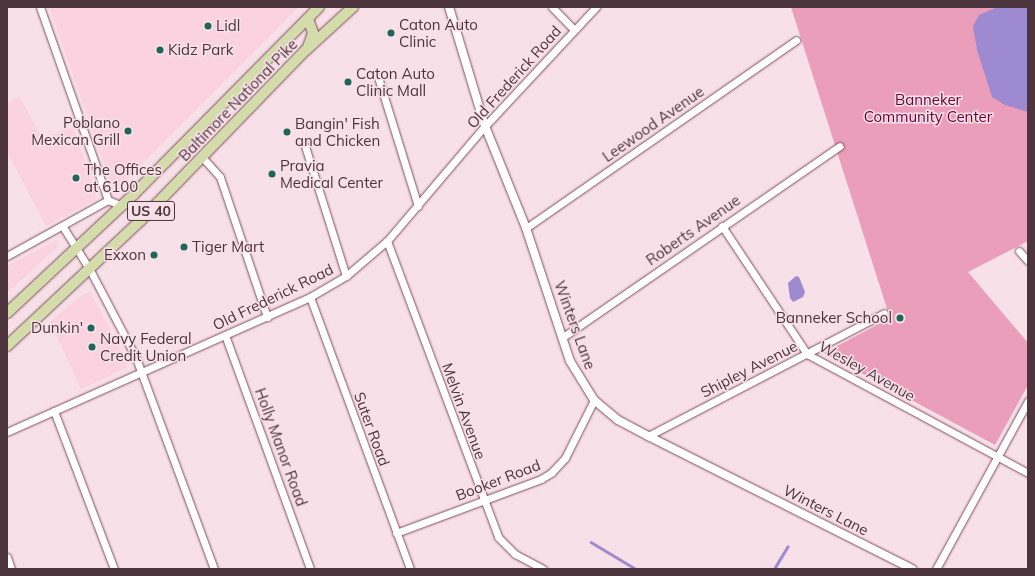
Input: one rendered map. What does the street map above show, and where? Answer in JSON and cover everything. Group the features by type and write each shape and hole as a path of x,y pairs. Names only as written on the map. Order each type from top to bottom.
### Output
{"main road":[{"name":"Baltimore National Pike","path":"7,313 122,206 319,7"},
{"name":"Baltimore National Pike","path":"7,346 90,270 203,158 306,50 353,7"},
{"path":"306,50 313,33 308,19"}],"street":[{"path":"40,7 108,200 122,206"},
{"name":"Winters Lane","path":"449,7 485,126 526,228 562,337 576,374 594,400 618,420 648,436 912,569"},
{"path":"552,7 574,30"},
{"name":"Old Frederick Road","path":"7,432 267,317 310,297 346,276 387,241 485,126 596,7"},
{"name":"Leewood Avenue","path":"526,228 796,40"},
{"path":"378,77 418,206"},
{"path":"306,146 346,276"},
{"name":"Roberts Avenue","path":"562,337 840,146"},
{"path":"203,158 220,178 267,317"},
{"path":"7,256 63,227 108,200"},
{"name":"Wesley Avenue","path":"722,226 807,354 1028,473"},
{"path":"63,227 90,270 141,372 214,569"},
{"name":"Melvin Avenue","path":"387,241 498,537 506,546 543,569"},
{"path":"1019,251 1028,262"},
{"name":"Suter Road","path":"310,297 410,569"},
{"name":"Shipley Avenue","path":"648,436 884,313"},
{"name":"Holly Manor Road","path":"225,335 310,569"},
{"name":"Booker Road","path":"396,533 541,479 559,466 594,400"},
{"path":"936,569 1028,401"},
{"path":"54,411 114,569"},
{"path":"7,557 11,569"}],"shaded area":[{"path":"49,7 299,7 118,188 112,186"},
{"path":"1028,7 1028,112 1005,105 992,97 977,50 973,26 979,15 995,8"},
{"path":"20,97 42,138 73,127 96,193 95,200 46,226 7,152 7,104"},
{"path":"56,240 60,245 7,293 7,266"},
{"path":"796,276 799,277 805,292 803,297 793,302 790,298 788,283"},
{"path":"90,291 127,362 126,368 81,389 50,322 76,299"}],"green space":[{"name":"Banneker Community Center","path":"791,7 1028,7 1028,241 968,272 1028,343 1028,385 995,445 824,353 890,318"}],"waterway":[{"path":"591,542 636,569"},
{"path":"774,569 787,547"}],"place":[{"name":"Lidl","path":"208,26"},
{"name":"Caton Auto Clinic","path":"391,33"},
{"name":"Kidz Park","path":"160,50"},
{"name":"Caton Auto Clinic Mall","path":"348,82"},
{"name":"Poblano Mexican Grill","path":"128,131"},
{"name":"Bangin' Fish and Chicken","path":"287,132"},
{"name":"Pravia Medical Center","path":"272,174"},
{"name":"The Offices at 6100","path":"76,178"},
{"name":"Tiger Mart","path":"184,247"},
{"name":"Exxon","path":"154,255"},
{"name":"Banneker School","path":"900,318"},
{"name":"Dunkin'","path":"91,328"},
{"name":"Navy Federal Credit Union","path":"92,347"}]}
